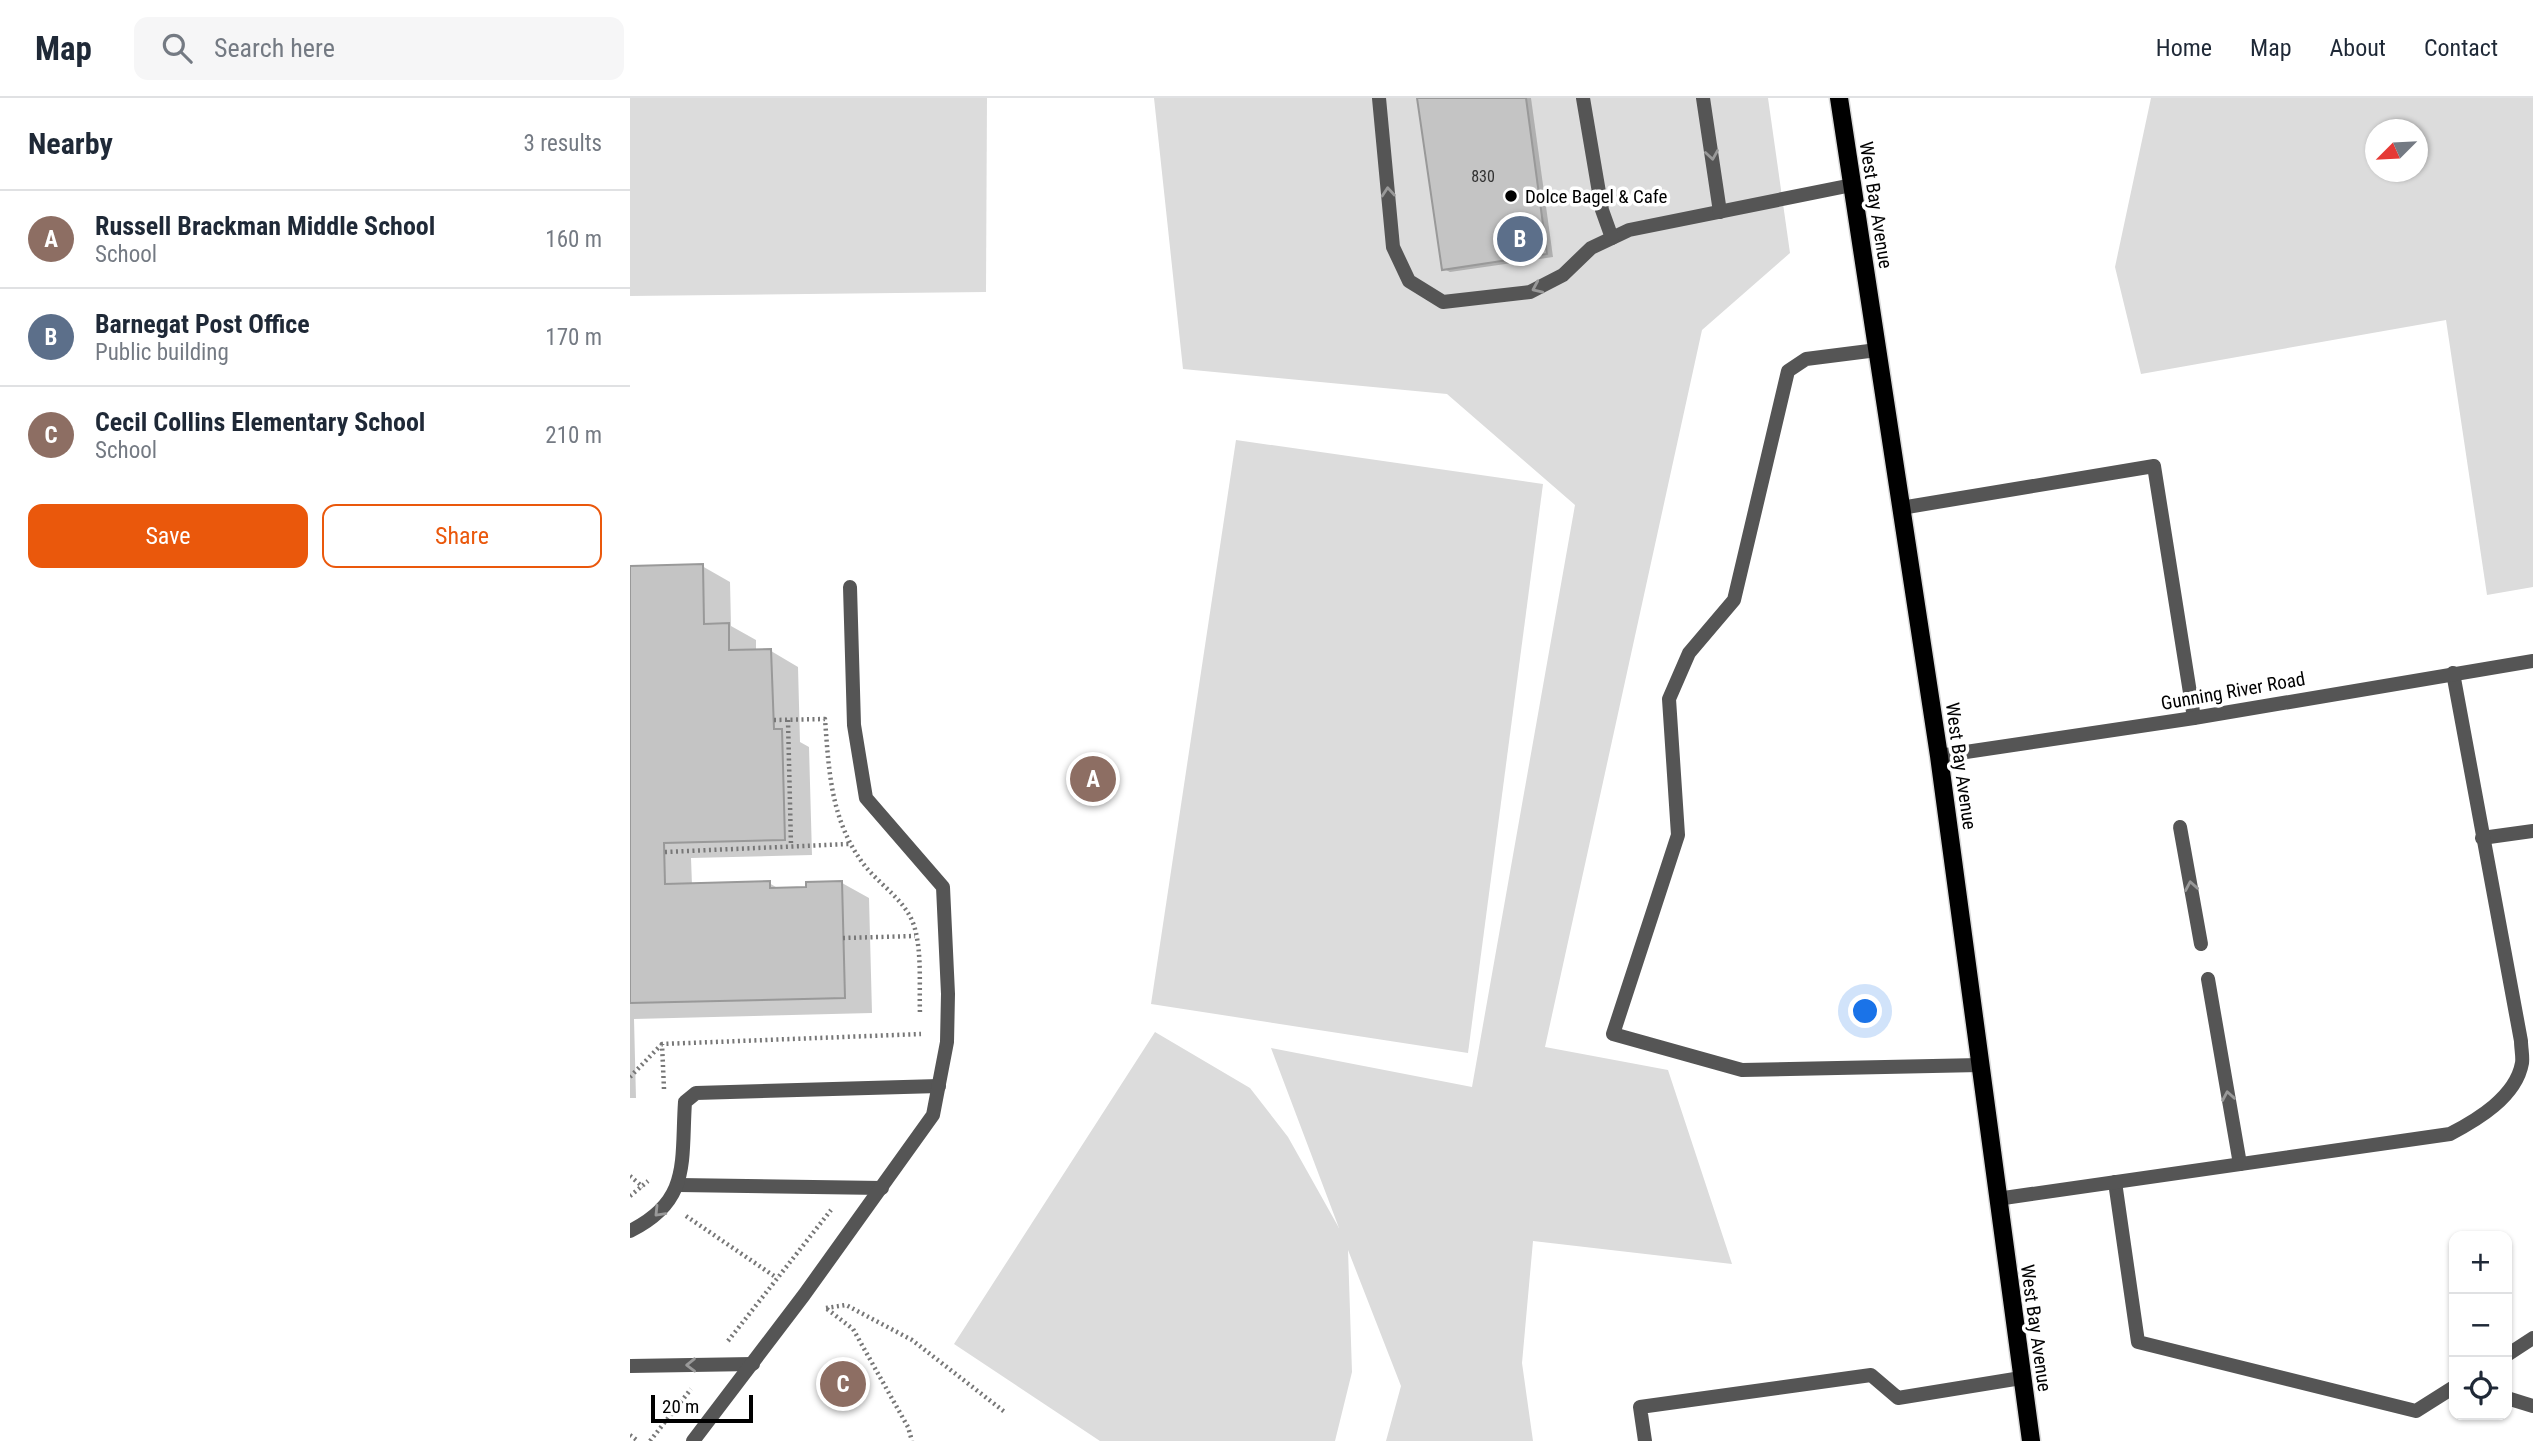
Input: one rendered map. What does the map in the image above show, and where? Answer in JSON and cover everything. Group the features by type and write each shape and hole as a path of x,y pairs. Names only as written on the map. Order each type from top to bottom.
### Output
{"main road":[{"name":"West Bay Avenue","path":"1839,98 1939,756 2031,1441"}],"street":[{"path":"1379,98 1393,247 1409,281 1443,302 1530,292 1563,275 1591,248 1629,230 1852,186"},
{"path":"1583,98 1602,210 1612,238"},
{"path":"1703,98 1720,212"},
{"path":"1877,351 1806,359 1788,371 1734,600 1689,653 1669,699 1678,835 1613,1034 1742,1070 1980,1065"},
{"path":"1901,508 2154,466 2194,718"},
{"path":"693,1441 882,1188 933,1115 931,1086 947,1042 948,994 943,887 866,798 854,725 850,587"},
{"name":"Gunning River Road","path":"1939,756 2194,718 2533,661"},
{"path":"1997,1199 2450,1133 2483,1117 2505,1095 2522,1064 2521,1041 2453,673"},
{"path":"2180,827 2201,944"},
{"path":"2482,838 2533,831"},
{"path":"2207,979 2240,1164"},
{"path":"630,1231 651,1221 679,1185 685,1102 696,1093 931,1086"},
{"path":"2115,1182 2138,1342 2416,1411 2449,1390"},
{"path":"679,1185 882,1188"},
{"path":"2512,1352 2533,1338"},
{"path":"630,1366 752,1364"},
{"path":"1645,1441 1640,1408 1871,1375 1898,1398 2021,1378"},
{"path":"2512,1400 2533,1406"}],"path":[{"path":"774,720 825,719 833,804 850,844 877,880 907,911 915,936 931,1086"},
{"path":"788,720 791,846"},
{"path":"665,852 850,844"},
{"path":"843,938 915,936"},
{"path":"630,1077 662,1044"},
{"path":"630,1176 643,1187"},
{"path":"650,1441 848,1187"},
{"path":"679,1212 777,1278"},
{"path":"912,1441 908,1427 853,1329 827,1308 846,1305 912,1340 1006,1413"},
{"path":"630,1435 638,1441"}],"shaded area":[{"path":"630,98 987,98 986,292 630,296"},
{"path":"1154,98 1768,98 1790,253 1702,330 1545,1047 1668,1070 1732,1264 1533,1241 1522,1363 1533,1441 1386,1441 1401,1386 1348,1250 1352,1372 1335,1441 1100,1441 954,1344 1155,1032 1250,1088 1288,1137 1339,1228 1271,1048 1472,1087 1575,505 1447,394 1183,369"},
{"path":"2151,98 2533,98 2533,587 2487,595 2446,320 2141,374 2115,267"},
{"path":"1236,440 1543,484 1468,1053 1151,1004"}],"building":[{"path":"1417,98 1526,98 1547,254 1442,270"},
{"path":"703,564 704,624 729,623 729,650 771,649 774,729 782,729 785,840 664,843 665,884 770,881 770,888 806,887 806,882 842,881 845,998 630,1003 630,566"}],"place":[{"name":"Dolce Bagel & Cafe","path":"1511,196"},
{"name":"Barnegat Post Office","path":"1520,239"},
{"name":"Russell Brackman Middle School","path":"1093,779"},
{"name":"Cecil Collins Elementary School","path":"843,1384"}]}
